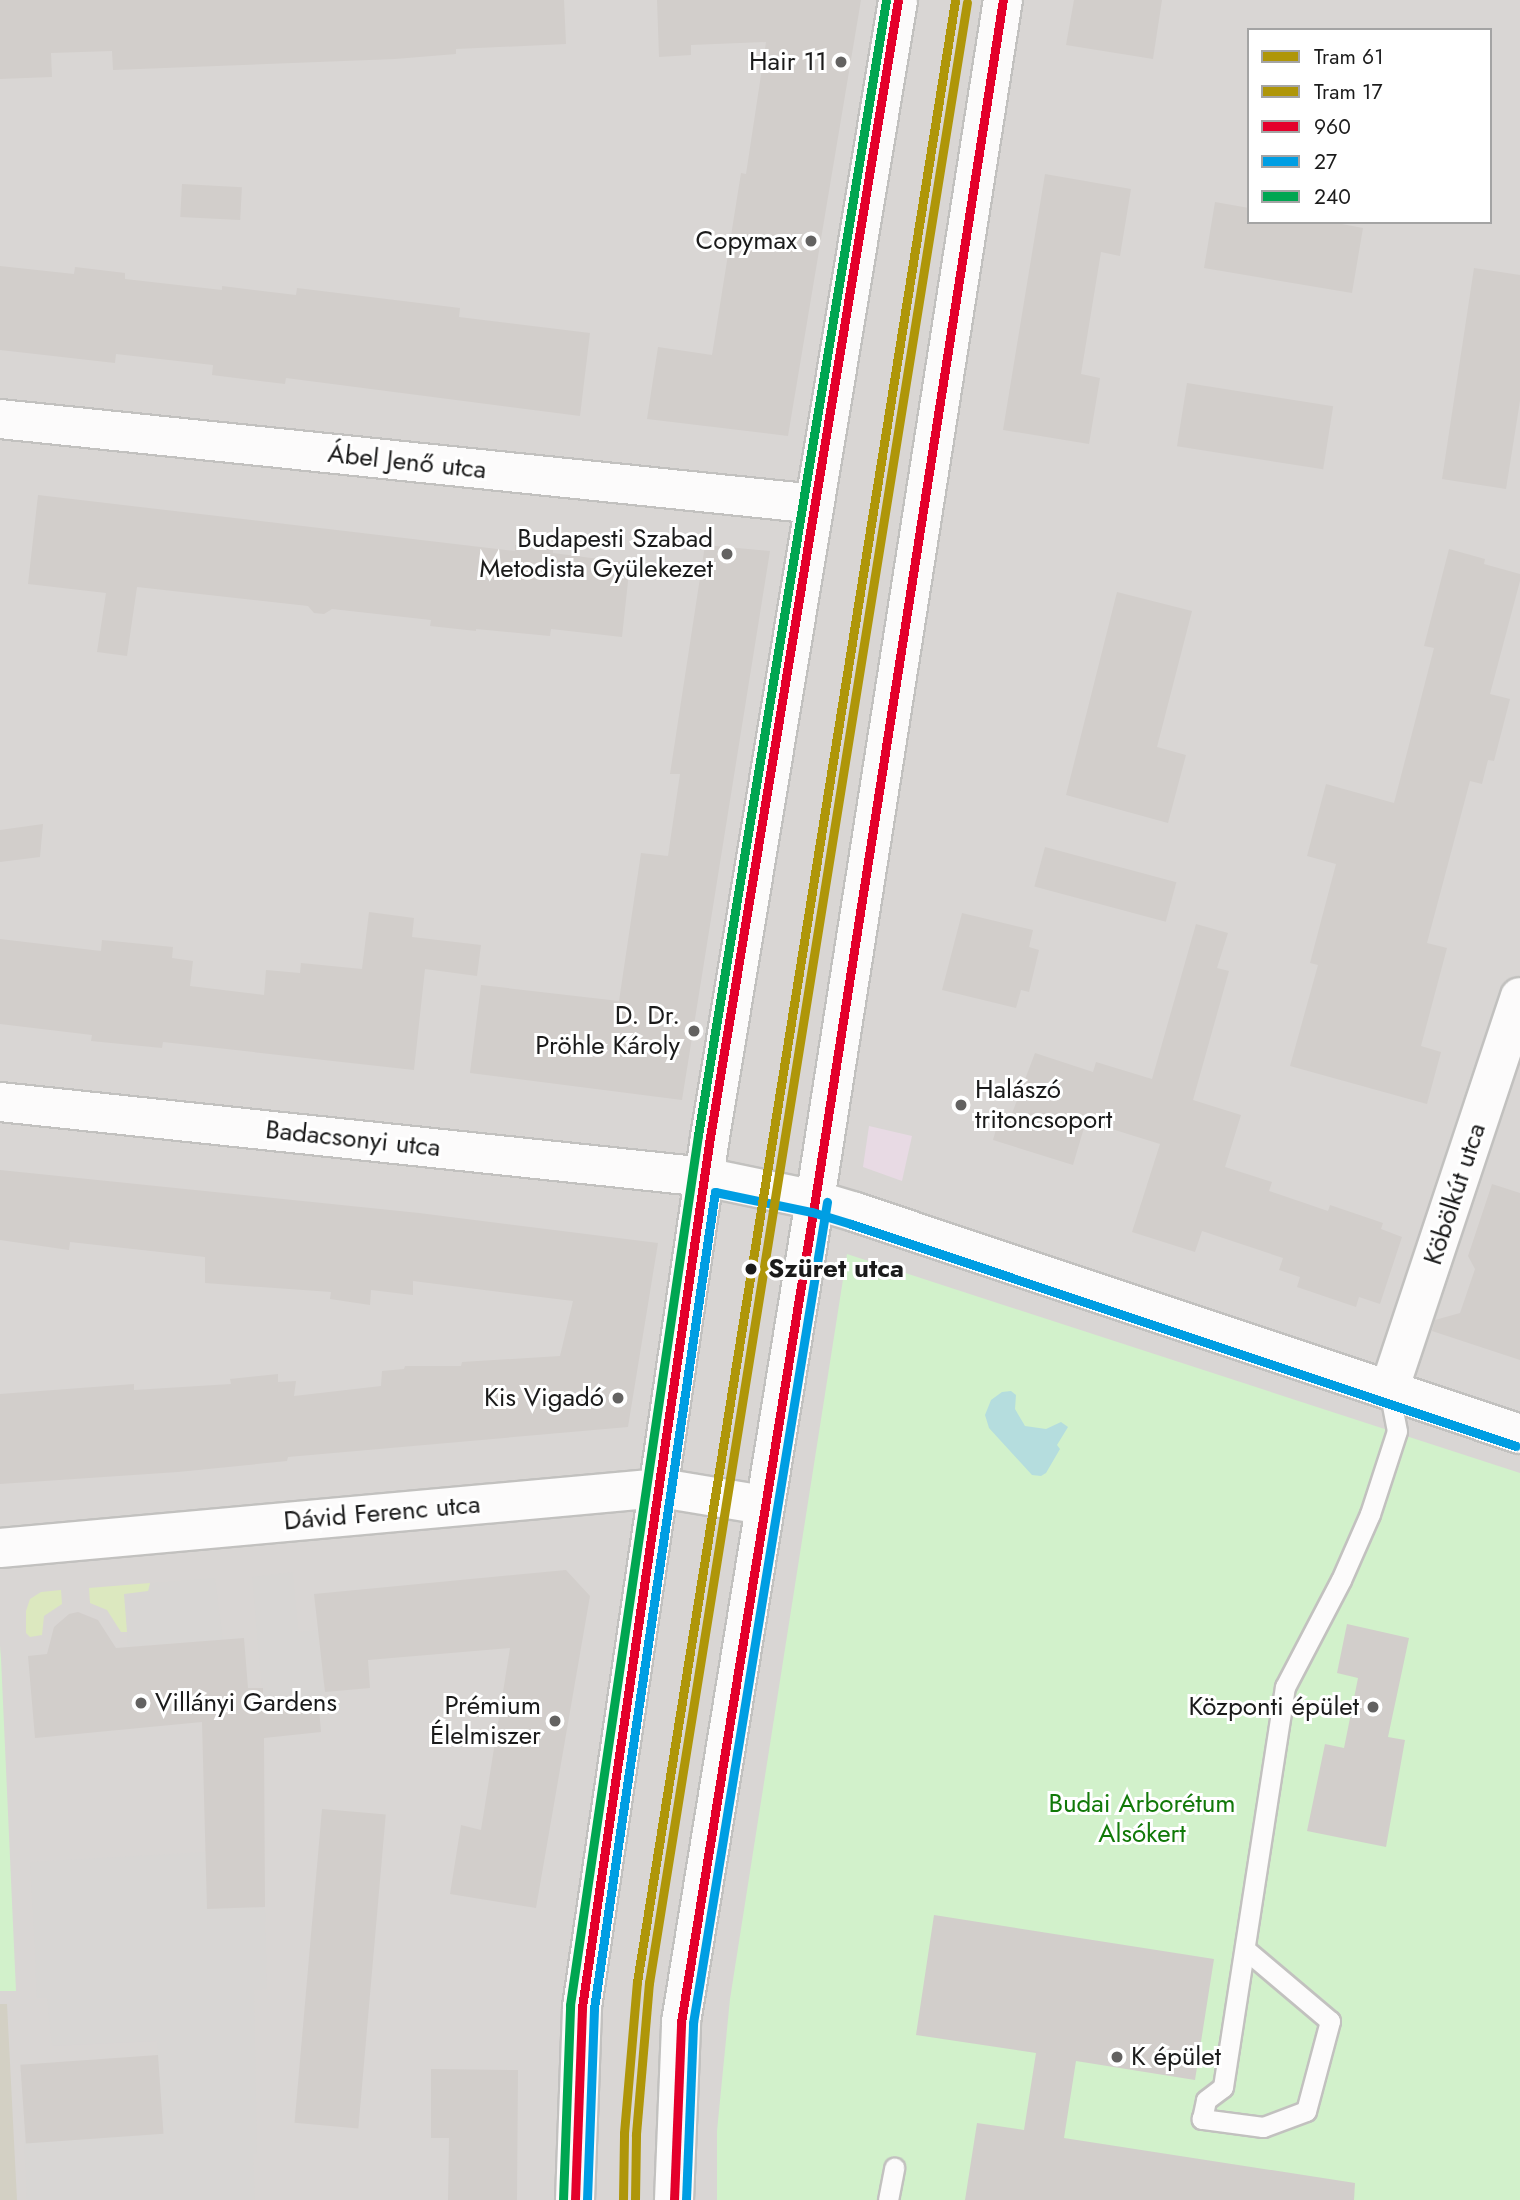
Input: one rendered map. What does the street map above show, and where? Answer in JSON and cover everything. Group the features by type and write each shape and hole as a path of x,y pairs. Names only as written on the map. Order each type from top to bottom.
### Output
{"street":[{"path":"575,2200 582,2007 705,1177 898,0"},
{"path":"674,2200 681,2022 815,1200 1003,0"},
{"name":"Ábel Jenő utca","path":"0,419 815,504"},
{"name":"Köbölkút utca","path":"1389,1390 1520,998"},
{"name":"Badacsonyi utca","path":"0,1102 705,1177 815,1200"},
{"path":"815,1200 1520,1434"},
{"name":"Dávid Ferenc utca","path":"0,1548 661,1488 764,1505"}],"lane":[{"path":"1246,1950 1330,2021 1306,2111 1263,2127 1202,2119 1206,2100 1223,2087 1285,1687 1341,1580 1370,1514 1397,1431 1389,1390"},
{"path":"888,2200 894,2168"}],"shaded area":[{"path":"0,0 1520,0 1520,2200 0,2200"},
{"path":"869,1126 912,1136 902,1181 863,1167"},
{"path":"293,1572 299,1632 318,1630 325,1692 318,1697 263,1701 252,1577"},
{"path":"215,1578 223,1640 128,1647 124,1593 148,1591 150,1583"},
{"path":"206,1852 208,1909 265,1907 267,1989 254,1990 257,2154 253,2154 255,2200 27,2200 24,2142 163,2133 157,2041 52,2046 47,1998 37,1998 30,1862"},
{"path":"0,2004 7,2004 17,2200 0,2200"}],"green space":[{"name":"Budai Arborétum Alsókert","path":"847,1254 1520,1473 1520,2200 717,2200 717,2131 730,1999"},
{"path":"150,1583 148,1591 124,1594 127,1632 121,1632 107,1610 90,1603 89,1588"},
{"path":"61,1590 62,1604 44,1616 42,1635 30,1637 26,1633 26,1611 30,1599 41,1592"},
{"path":"0,1646 1,1658 16,1991 0,1991"}],"water":[{"path":"1011,1391 1016,1395 1015,1409 1025,1426 1046,1429 1061,1422 1068,1427 1057,1445 1060,1449 1046,1473 1041,1476 1032,1475 989,1428 985,1415 991,1400 1002,1392"}],"building":[{"path":"0,0 564,0 566,44 456,49 456,54 395,59 113,70 112,51 51,53 52,77 0,79"},
{"path":"657,0 861,0 788,436 647,419 658,347 712,355 741,173 746,174 766,42 691,45 691,55 659,57"},
{"path":"1074,0 1162,0 1153,59 1066,45"},
{"path":"1045,174 1131,189 1120,256 1101,252 1081,374 1100,378 1089,444 1003,430"},
{"path":"182,184 242,187 240,220 180,217"},
{"path":"1215,202 1247,208 1247,224 1342,224 1363,228 1352,293 1204,268"},
{"path":"0,266 74,274 75,267 125,273 125,279 222,290 222,286 296,295 297,288 460,308 459,317 590,333 580,416 286,378 285,384 212,375 213,365 116,354 115,363 0,350"},
{"path":"1474,268 1520,275 1520,401 1506,489 1442,479"},
{"path":"1187,383 1333,406 1323,469 1177,446"},
{"path":"38,495 515,551 515,545 553,549 553,553 630,563 622,637 551,629 550,636 476,631 430,626 431,620 332,609 324,614 314,613 308,606 137,587 127,656 97,652 106,593 28,584"},
{"path":"705,545 770,551 682,1100 470,1073 481,985 619,1001 641,853 668,856 680,774 670,774"},
{"path":"1449,549 1485,559 1484,564 1520,574 1520,581 1490,694 1510,699 1494,761 1488,760 1482,784 1470,781 1427,943 1447,948 1421,1046 1441,1052 1427,1104 1290,1066 1318,965 1310,963 1336,864 1307,856 1326,784 1394,803 1434,648 1424,646"},
{"path":"1117,592 1192,611 1157,747 1186,755 1168,823 1066,795"},
{"path":"43,824 40,857 0,862 0,830"},
{"path":"1045,847 1176,882 1166,922 1034,887"},
{"path":"369,912 414,918 412,937 481,945 477,976 425,969 414,1070 163,1042 162,1048 91,1041 92,1035 0,1024 0,939 101,951 102,940 173,947 172,958 193,961 190,986 264,995 266,970 300,973 301,963 362,969"},
{"path":"962,913 1033,930 1029,947 1039,950 1029,992 1021,990 1016,1008 942,990"},
{"path":"1196,924 1228,933 1217,968 1229,971 1193,1100 1241,1115 1225,1167 1272,1182 1269,1191 1328,1211 1330,1205 1383,1223 1381,1229 1402,1237 1380,1304 1359,1297 1356,1307 1297,1287 1300,1277 1279,1270 1283,1258 1202,1231 1195,1252 1132,1232 1160,1144 1086,1121 1073,1165 993,1140 1001,1112 1011,1116 1035,1053 1093,1072 1096,1062 1152,1079"},
{"path":"0,1170 419,1213 658,1243 628,1427 288,1457 287,1461 178,1472 0,1484 0,1394 134,1384 134,1390 231,1384 230,1379 278,1374 278,1382 296,1381 294,1396 381,1386 382,1371 404,1369 405,1366 461,1366 462,1362 560,1356 573,1301 413,1281 413,1295 371,1290 370,1305 330,1299 331,1292 205,1283 205,1257 70,1242 69,1250 0,1240"},
{"path":"1492,1184 1520,1193 1520,1360 1432,1331 1435,1320 1460,1313 1475,1269 1468,1256"},
{"path":"566,1570 590,1596 536,1908 450,1894 461,1825 481,1830 510,1648 368,1660 370,1688 325,1692 314,1594"},
{"path":"78,1612 98,1620 116,1648 244,1638 248,1688 263,1688 263,1701 318,1697 321,1732 264,1738 265,1907 207,1909 202,1722 35,1738 28,1656 47,1654 54,1627 69,1614"},
{"name":"Központi épület","path":"1347,1624 1409,1638 1388,1737 1405,1740 1386,1847 1307,1831 1325,1744 1344,1748 1358,1678 1337,1673"},
{"path":"322,1809 386,1815 358,2128 295,2123"},
{"name":"K épület","path":"934,1915 1214,1959 1195,2080 1076,2061 1064,2138 1355,2183 1354,2200 965,2200 977,2123 1024,2130 1036,2053 916,2035"},
{"path":"158,2055 164,2134 26,2143 20,2065"},
{"path":"431,2069 518,2070 517,2200 448,2200 449,2138 431,2138"}],"tram line":[{"name":"61","path":"623,2200 624,2133 637,1982 955,0"},
{"name":"17","path":"635,2200 636,2134 649,1983 967,2"}],"transit line":[{"name":"240","path":"563,2200 570,2005 698,1135 886,0"},
{"name":"960","path":"575,2200 582,2007 710,1137 898,0"},
{"name":"960","path":"674,2200 681,2022 815,1200 1003,0"},
{"name":"27","path":"587,2200 594,2008 715,1192 812,1212 851,1224 1516,1446"},
{"name":"27","path":"686,2200 693,2023 827,1202"}],"place":[{"name":"Hair 11","path":"841,62"},
{"name":"Copymax","path":"811,241"},
{"name":"Budapesti Szabad Metodista Gyülekezet","path":"727,554"},
{"name":"D. Dr. Pröhle Károly","path":"694,1031"},
{"name":"Halászó tritoncsoport","path":"961,1105"},
{"name":"Szüret utca","path":"751,1269"},
{"name":"Kis Vigadó","path":"618,1398"},
{"name":"Villányi Gardens","path":"141,1703"},
{"name":"Központi épület","path":"1373,1707"},
{"name":"Prémium Élelmiszer","path":"555,1721"},
{"name":"K épület","path":"1117,2057"}]}
